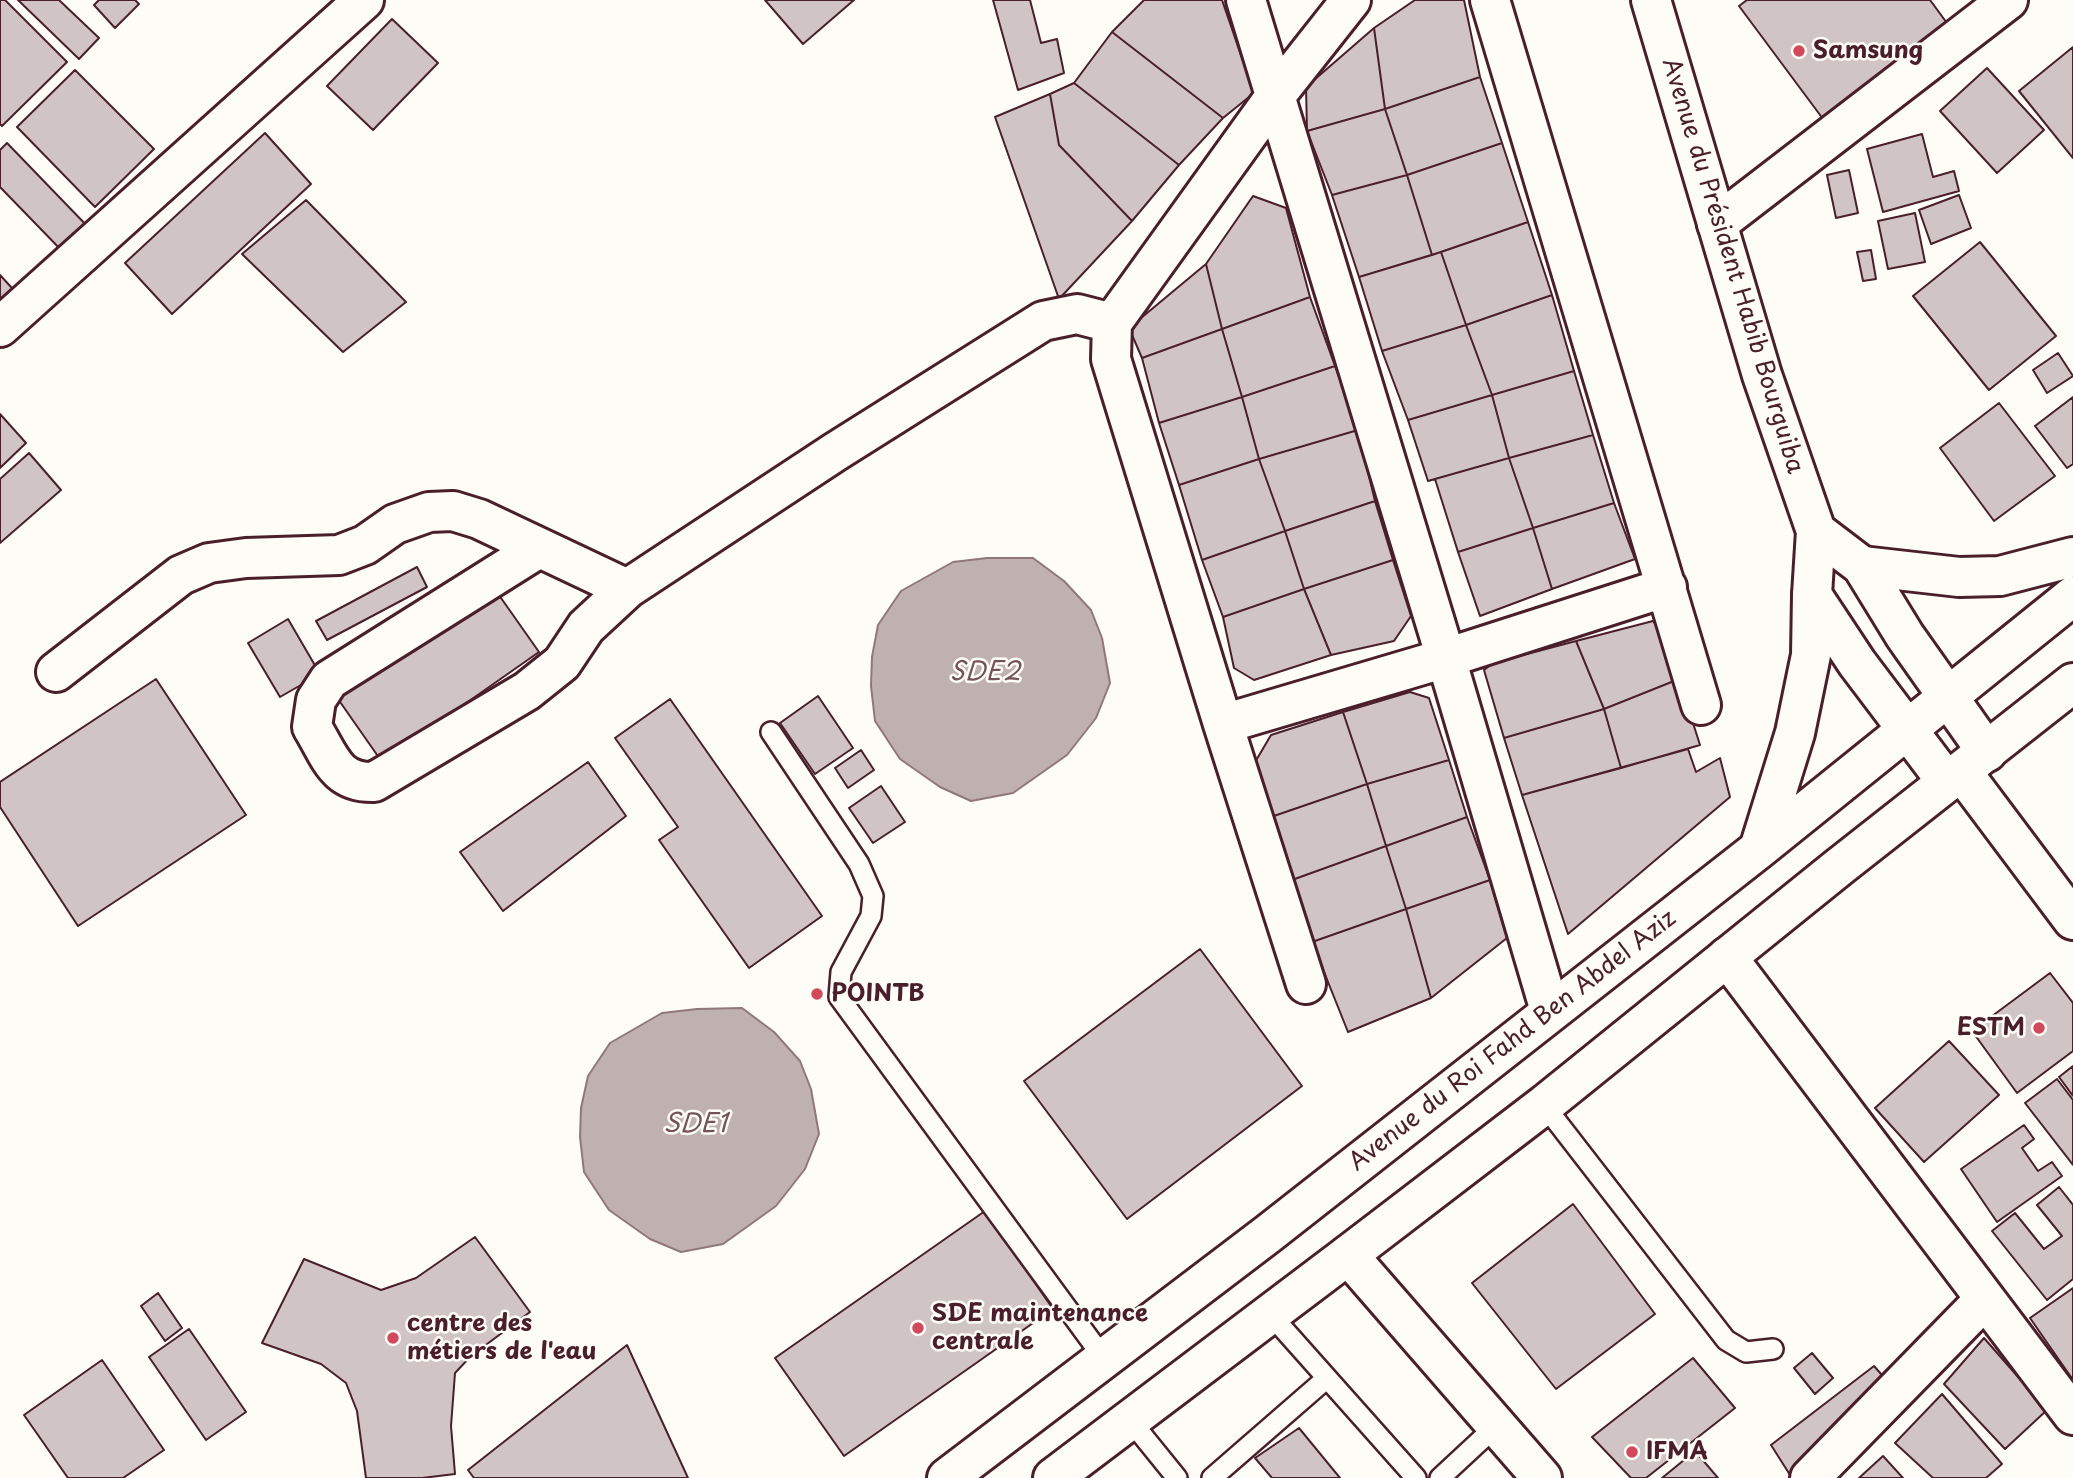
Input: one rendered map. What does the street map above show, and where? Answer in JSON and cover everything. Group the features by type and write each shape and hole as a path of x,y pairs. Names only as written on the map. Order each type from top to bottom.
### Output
{"street":[{"path":"0,327 364,0"},
{"path":"1246,0 1550,1011"},
{"path":"1306,984 1111,359 1112,323 1276,95 1351,0"},
{"path":"1490,0 1701,705"},
{"name":"Avenue du Président Habib Bourguiba","path":"1651,0 1762,375 1816,531"},
{"path":"1717,224 2008,0"},
{"path":"539,548 329,680 316,700 312,727 343,776 358,782 374,782 527,691 562,663 586,627 627,589 835,452 1043,321 1077,314 1112,323"},
{"path":"56,672 181,575 209,563 246,558 339,555 365,545 395,524 429,512 453,511 479,519 627,589"},
{"path":"1816,531 1862,566 1947,697 1965,769"},
{"path":"1759,849 1795,733 1811,655 1816,531"},
{"path":"1862,566 1959,577 2000,576 2073,557"},
{"path":"1223,724 1446,658 1667,587"},
{"path":"1812,596 1907,730 1965,769 2073,920"},
{"name":"Avenue du Roi Fahd Ben Abdel Aziz","path":"947,1478 1105,1360 1759,849 2073,596"},
{"path":"1053,1478 1544,1105 2073,683"},
{"path":"1727,957 2073,1415"},
{"path":"1348,1255 1542,1478"},
{"path":"1810,1478 1985,1299"}],"lane":[{"path":"771,732 859,864 873,896 871,916 841,972 839,997 1105,1360"},
{"path":"1544,1105 1726,1340 1746,1352 1773,1349"},
{"path":"1270,1315 1416,1478"},
{"path":"1212,1478 1327,1378"},
{"path":"1130,1420 1177,1478"},
{"path":"1440,1478 1496,1426"}],"water":[{"name":"SDE2","path":"987,558 1033,558 1064,581 1091,610 1102,638 1110,683 1096,718 1067,755 1013,793 971,801 940,787 900,759 875,721 871,686 872,657 878,625 901,591 953,562"},
{"name":"SDE1","path":"742,1008 774,1032 800,1061 811,1089 819,1134 805,1169 776,1206 723,1244 681,1252 650,1239 609,1210 584,1172 580,1137 581,1108 588,1076 610,1043 662,1013"}],"building":[{"path":"0,0 5,0 67,62 2,126 0,124"},
{"path":"18,0 59,0 99,38 79,59"},
{"path":"99,0 135,0 139,4 115,28 94,5"},
{"path":"765,0 854,0 803,44"},
{"path":"993,0 1030,0 1041,43 1057,39 1064,73 1018,90"},
{"path":"1144,0 1222,0 1254,93 1223,118 1112,32"},
{"path":"1415,0 1464,0 1480,77 1385,109 1374,28"},
{"path":"1747,0 1930,0 1955,34 1829,127 1739,6"},
{"path":"392,19 438,63 373,130 327,86"},
{"path":"1374,28 1385,109 1307,131 1306,87"},
{"path":"1112,32 1223,118 1179,165 1074,83"},
{"path":"2073,47 2073,158 2019,91"},
{"path":"1987,68 2044,130 1997,173 1940,111"},
{"path":"75,70 154,149 95,207 17,127"},
{"path":"1480,77 1502,143 1407,175 1385,109"},
{"path":"1074,83 1179,165 1132,221 1059,145 1050,94"},
{"path":"1050,94 1059,145 1132,221 1059,299 995,117"},
{"path":"1385,109 1407,175 1332,195 1307,131"},
{"path":"265,133 311,184 172,314 125,263"},
{"path":"1922,134 1933,177 1954,171 1959,191 1883,212 1867,149"},
{"path":"7,143 91,230 65,254 0,187 0,150"},
{"path":"1502,143 1528,222 1432,255 1407,175"},
{"path":"1849,170 1858,213 1836,218 1827,175"},
{"path":"1407,175 1432,255 1359,277 1332,195"},
{"path":"1959,195 1971,228 1931,244 1919,210"},
{"path":"1253,196 1286,208 1310,297 1222,329 1206,264"},
{"path":"306,200 406,302 343,352 242,254"},
{"path":"1915,213 1925,262 1888,269 1878,221"},
{"path":"1528,222 1552,295 1466,325 1441,252"},
{"path":"1980,242 2056,336 1989,390 1913,296"},
{"path":"1871,250 1876,279 1863,281 1857,252"},
{"path":"1441,252 1466,325 1382,351 1359,277"},
{"path":"1206,264 1222,329 1142,358 1129,328"},
{"path":"0,275 22,299 0,319"},
{"path":"1552,295 1574,371 1492,395 1466,325"},
{"path":"1310,297 1335,366 1242,397 1222,329"},
{"path":"1466,325 1492,395 1408,420 1382,351"},
{"path":"1222,329 1242,397 1159,423 1142,358"},
{"path":"2058,353 2073,376 2047,393 2033,370"},
{"path":"1335,366 1358,430 1259,459 1242,397"},
{"path":"1574,371 1593,435 1509,458 1492,395"},
{"path":"1492,395 1509,458 1428,481 1408,420"},
{"path":"1242,397 1259,459 1179,485 1159,423"},
{"path":"2073,397 2073,464 2067,468 2035,426"},
{"path":"1999,403 2055,476 1994,521 1940,448"},
{"path":"0,414 26,443 0,468"},
{"path":"1358,430 1375,501 1285,531 1259,459"},
{"path":"1593,435 1614,503 1533,528 1509,458"},
{"path":"29,453 61,490 0,543 0,479"},
{"path":"1509,458 1533,528 1458,552 1435,479"},
{"path":"1259,459 1285,531 1202,560 1179,485"},
{"path":"1375,501 1393,560 1304,589 1285,531"},
{"path":"1614,503 1635,559 1552,589 1533,528"},
{"path":"1533,528 1552,589 1480,616 1458,552"},
{"path":"1285,531 1304,589 1223,617 1202,560"},
{"path":"1393,560 1411,616 1394,641 1331,655 1304,589"},
{"path":"417,567 427,587 327,640 316,621"},
{"path":"494,588 539,652 382,762 338,699"},
{"path":"1304,589 1331,655 1254,680 1234,668 1223,617"},
{"path":"288,619 320,674 280,697 248,643"},
{"path":"1653,621 1664,636 1679,679 1604,709 1576,641"},
{"path":"1576,641 1604,709 1504,738 1484,670 1493,663"},
{"path":"156,679 246,815 78,926 0,807 0,782"},
{"path":"1679,679 1700,745 1621,768 1604,709"},
{"path":"1410,692 1429,698 1449,760 1367,784 1343,712"},
{"path":"818,696 853,748 815,774 780,723"},
{"path":"670,699 822,916 749,968 659,840 678,827 615,738"},
{"path":"1604,709 1621,768 1522,795 1504,738"},
{"path":"1343,712 1367,784 1268,818 1251,769 1271,735"},
{"path":"1688,749 1696,772 1720,758 1730,797 1568,934 1522,795"},
{"path":"861,750 874,770 848,788 835,768"},
{"path":"1449,760 1467,817 1386,846 1367,784"},
{"path":"588,762 626,816 503,911 460,852"},
{"path":"1367,784 1386,846 1292,880 1268,818"},
{"path":"881,786 905,822 873,843 849,808"},
{"path":"1467,817 1490,880 1406,909 1386,846"},
{"path":"1386,846 1406,909 1312,942 1292,880"},
{"path":"1490,880 1507,938 1431,998 1406,909"},
{"path":"1406,909 1431,998 1348,1032 1312,942"},
{"path":"1200,949 1302,1086 1127,1219 1024,1081"},
{"path":"2050,973 2073,1003 2073,1051 2017,1093 1972,1031"},
{"path":"1949,1041 1999,1095 1924,1162 1875,1108"},
{"path":"2073,1066 2073,1096 2059,1077"},
{"path":"2057,1079 2073,1100 2073,1165 2025,1103"},
{"path":"2024,1125 2034,1139 2022,1148 2038,1171 2052,1162 2062,1176 1997,1222 1961,1169"},
{"path":"2059,1187 2073,1205 2073,1279 2047,1300 1992,1231 2015,1213 2044,1249 2062,1236 2037,1205"},
{"path":"1573,1204 1655,1314 1556,1389 1472,1283"},
{"path":"985,1211 1053,1309 844,1456 775,1358"},
{"path":"475,1237 530,1312 471,1356 455,1373 451,1426 455,1474 422,1478 366,1478 357,1411 346,1383 321,1364 262,1343 304,1259 381,1290 416,1278"},
{"path":"2073,1288 2073,1380 2030,1318"},
{"path":"158,1293 182,1328 165,1341 141,1306"},
{"path":"189,1329 246,1412 206,1440 149,1357"},
{"path":"1984,1338 2047,1410 2005,1449 1944,1384"},
{"path":"627,1345 688,1478 474,1478 468,1470"},
{"path":"1812,1353 1833,1378 1815,1394 1794,1368"},
{"path":"1693,1358 1735,1408 1646,1478 1631,1478 1592,1437"},
{"path":"102,1360 164,1450 123,1478 68,1478 24,1415"},
{"path":"1874,1366 1888,1382 1792,1478 1771,1445"},
{"path":"1942,1394 2002,1464 1986,1478 1933,1478 1895,1443"},
{"path":"1299,1428 1340,1478 1272,1478 1255,1458"},
{"path":"1695,1451 1718,1478 1662,1478"},
{"path":"1883,1456 1903,1478 1859,1478"}],"place":[{"name":"Samsung","path":"1799,51"},
{"name":"POINTB","path":"817,994"},
{"name":"ESTM","path":"2039,1028"},
{"name":"SDE maintenance centrale","path":"918,1328"},
{"name":"centre des métiers de l'eau","path":"393,1338"},
{"name":"IFMA","path":"1632,1452"}]}
